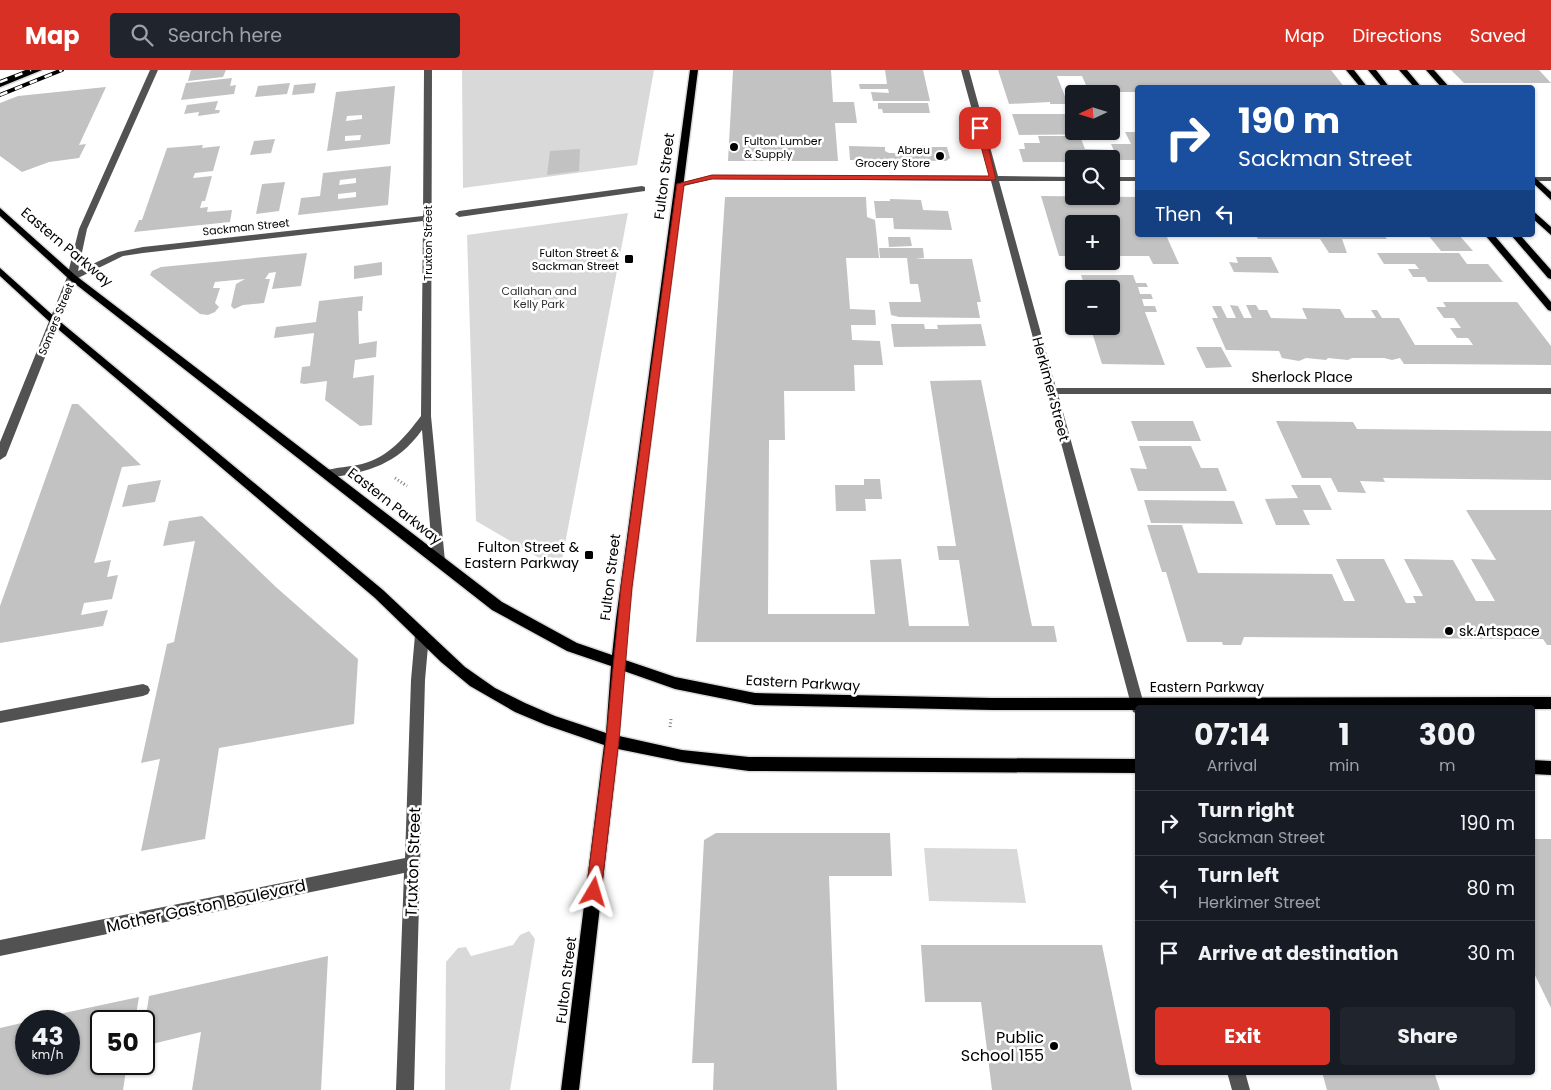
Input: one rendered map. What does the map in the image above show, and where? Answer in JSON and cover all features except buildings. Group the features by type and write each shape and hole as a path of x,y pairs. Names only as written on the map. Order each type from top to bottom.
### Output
{"main road":[{"path":"0,85 38,70"},
{"name":"Fulton Street","path":"570,1090 612,740 618,663 694,70"},
{"path":"1350,70 1362,85"},
{"path":"1372,70 1384,85"},
{"path":"1403,70 1416,85"},
{"path":"1430,70 1444,85"},
{"path":"1535,180 1551,197"},
{"name":"Eastern Parkway","path":"0,211 72,276 497,606 572,647 675,683 755,699 1137,705 1551,703"},
{"path":"1535,215 1551,232"},
{"path":"1491,237 1551,308"},
{"path":"1517,237 1551,276"},
{"path":"0,271 55,322 404,614 422,635 460,672 489,691 526,711 612,740 668,754 749,764 1135,766"},
{"path":"1535,767 1551,768"}],"street":[{"name":"Somers Street","path":"0,456 72,276 83,229 154,70"},
{"name":"Truxton Street","path":"428,70 426,416 439,561"},
{"name":"Herkimer Street","path":"966,70 993,179 1137,705"},
{"path":"680,184 712,177 1065,179"},
{"path":"1535,178 1551,179"},
{"path":"1120,179 1135,179"},
{"path":"459,214 642,189"},
{"name":"Sackman Street","path":"72,276 106,260 143,250 428,218"},
{"name":"Sherlock Place","path":"1052,391 1551,391"},
{"path":"328,474 376,464 402,449 426,416"},
{"name":"Truxton Street","path":"405,1090 422,635"},
{"path":"0,717 143,690"},
{"name":"Mother Gaston Boulevard","path":"0,948 412,864"},
{"path":"1237,1075 1241,1090"}],"path":[{"path":"392,476 408,487"},
{"path":"670,730 671,718"}],"green space":[{"path":"462,70 654,70 637,165 463,188"},
{"name":"Callahan and Kelly Park","path":"628,213 560,570 476,521 467,235"},
{"path":"924,848 1017,849 1026,903 929,901"},
{"path":"529,931 535,939 510,1090 445,1090 446,962 458,948 466,947 471,956 513,945 520,935"}],"railway":[{"path":"0,82 31,70"},
{"path":"0,95 62,70"}],"place":[{"name":"Fulton Lumber & Supply","path":"734,147"},
{"name":"Abreu Grocery Store","path":"940,156"},
{"name":"Fulton Street & Sackman Street","path":"629,259"},
{"name":"Fulton Street & Eastern Parkway","path":"589,555"},
{"name":"sk.Artspace","path":"1449,631"},
{"name":"Public School 155","path":"1054,1046"}],"route":[{"path":"594,892 612,740 622,619 680,184 712,177 993,179 980,128"}]}
